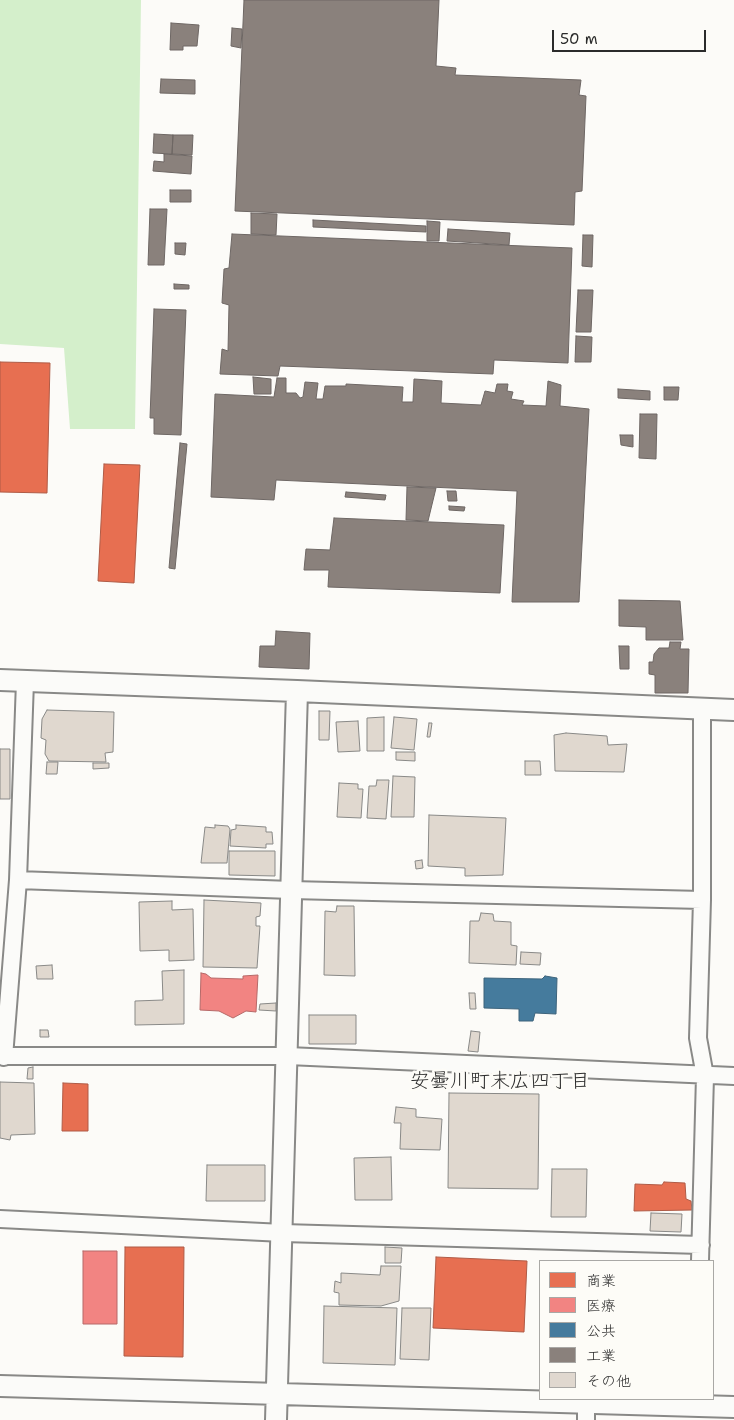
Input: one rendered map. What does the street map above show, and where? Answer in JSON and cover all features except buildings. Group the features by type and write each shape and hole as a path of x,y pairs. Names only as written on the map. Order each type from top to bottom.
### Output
{"street":[{"path":"0,680 734,710"},
{"path":"25,681 18,880 2,1056 288,1056 734,1076"},
{"path":"276,1420 283,1233 297,691"},
{"path":"700,1260 705,1076 698,1038 702,900 702,709"},
{"path":"18,880 291,890 702,900"},
{"path":"0,1219 283,1233 701,1244"},
{"path":"0,1386 277,1395 586,1412 734,1407"}],"green space":[{"path":"0,0 141,0 135,429 70,429 64,348 0,344"}],"district":[{"name":"安曇川町末広四丁目","path":"500,1082"}]}
